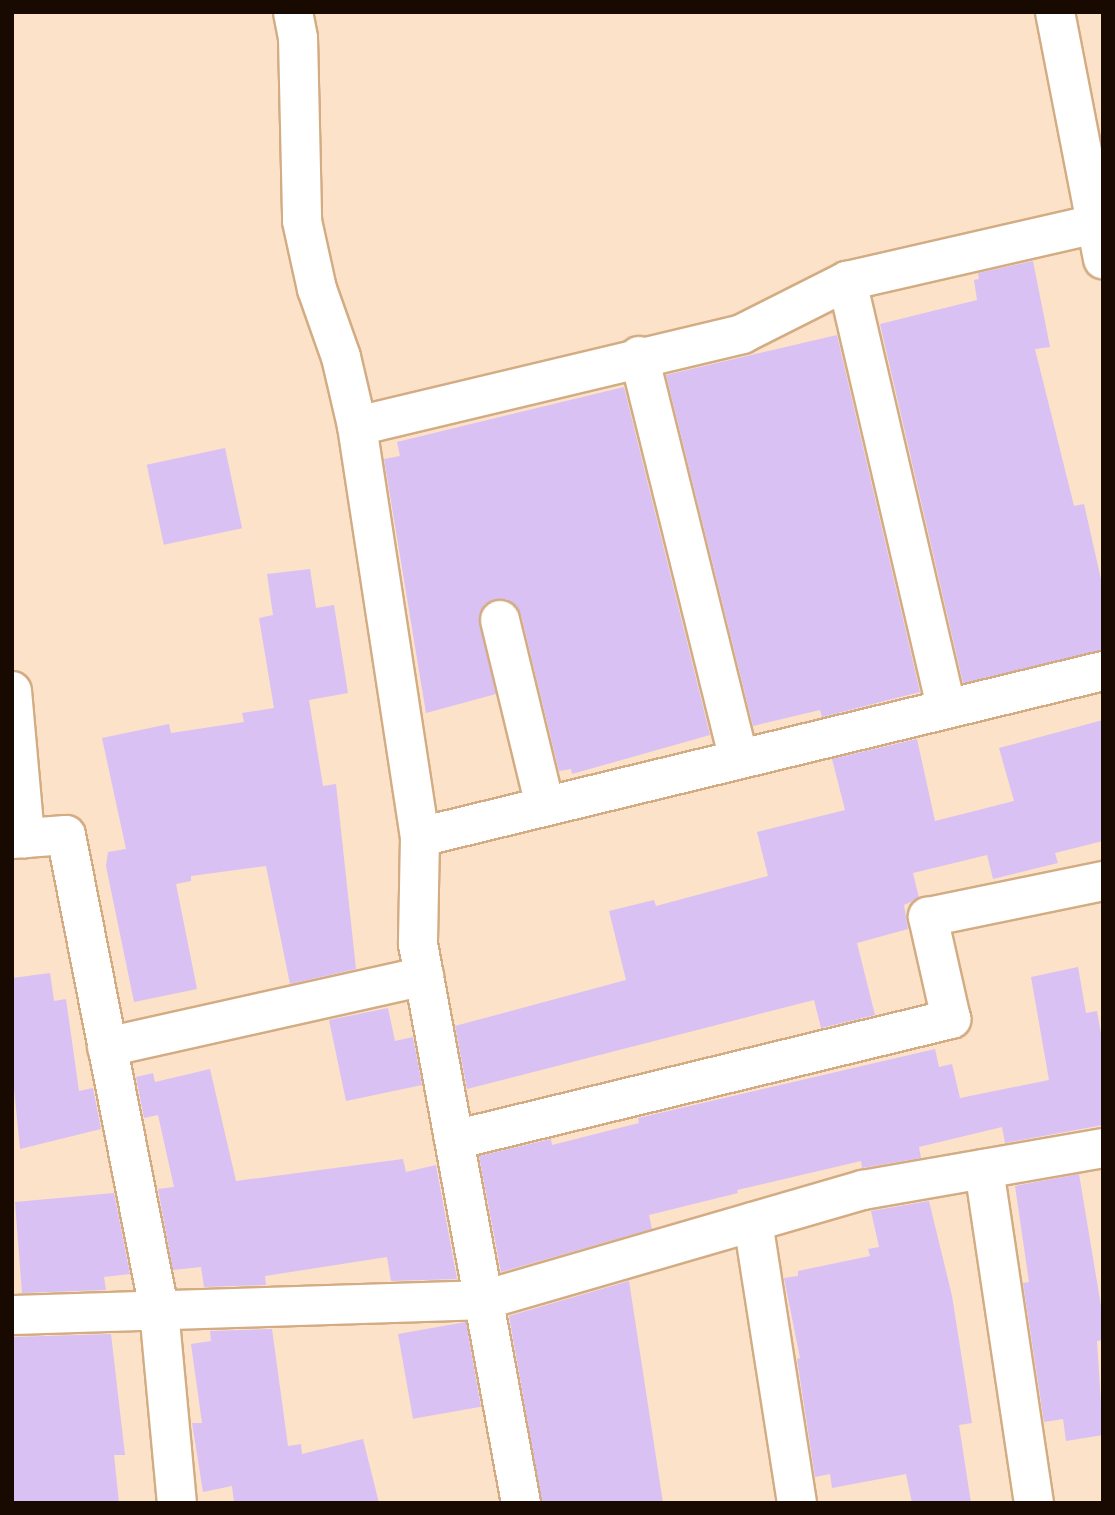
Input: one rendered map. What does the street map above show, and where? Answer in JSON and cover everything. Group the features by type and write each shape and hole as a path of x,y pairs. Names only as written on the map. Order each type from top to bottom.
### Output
{"street":[{"path":"293,12 298,38 302,221 357,426 420,837 418,944 521,1503"},
{"path":"357,426 639,356 742,334 847,281 1099,242 1055,12"},
{"path":"847,281 946,708"},
{"path":"639,356 738,757"},
{"path":"500,620 545,806"},
{"path":"420,837 738,757 1103,671"},
{"path":"12,691 19,839 66,835 159,1310 177,1503"},
{"path":"454,1140 951,1019 928,918 1103,881"},
{"path":"107,1047 424,976"},
{"path":"12,1315 484,1300 863,1189 1103,1148"},
{"path":"984,1169 1034,1503"},
{"path":"754,1222 797,1503"}],"building":[{"path":"1033,261 1050,347 1035,349 1074,506 1084,504 1103,588 1103,650 963,683 880,324 977,300 974,280 979,279 978,273"},
{"path":"837,335 920,692 822,717 820,710 753,726 666,375"},
{"path":"624,387 710,735 572,774 571,769 559,771 521,615 507,599 485,604 479,614 496,694 426,713 384,459 400,456 397,442"},
{"path":"225,448 242,528 164,545 147,465"},
{"path":"310,569 316,608 334,605 348,693 309,700 323,786 336,784 356,969 290,984 266,866 191,876 191,881 176,884 197,989 134,1002 106,866 108,852 126,849 102,738 169,724 171,733 244,722 242,713 274,708 259,618 273,615 267,574"},
{"path":"1103,720 1103,841 1055,853 1058,863 993,879 987,855 913,873 919,898 904,905 908,929 857,943 875,1015 821,1028 814,1000 467,1089 455,1026 626,980 609,911 654,900 656,906 768,876 757,832 845,810 832,759 917,739 935,821 1014,801 999,748"},
{"path":"1078,967 1086,1013 1097,1011 1103,1045 1103,1125 1005,1143 1002,1127 919,1147 921,1158 862,1168 861,1161 737,1190 738,1193 649,1215 652,1229 501,1272 479,1156 551,1139 552,1145 639,1123 638,1118 935,1049 939,1067 952,1064 960,1098 1049,1080 1031,977"},
{"path":"50,973 54,1001 66,999 79,1091 93,1088 101,1129 20,1149 12,1068 12,978"},
{"path":"388,1008 395,1041 413,1037 422,1085 346,1101 329,1020"},
{"path":"210,1069 236,1181 403,1159 406,1172 436,1165 457,1279 391,1281 387,1257 265,1276 266,1285 204,1287 201,1267 173,1270 158,1189 174,1187 158,1115 144,1118 136,1077 153,1073 155,1082"},
{"path":"1079,1174 1103,1318 1103,1340 1097,1341 1103,1435 1066,1441 1063,1419 1044,1422 1023,1283 1029,1282 1015,1186"},
{"path":"114,1193 130,1274 104,1277 106,1290 22,1293 15,1202"},
{"path":"929,1201 952,1296 972,1423 959,1425 971,1503 912,1503 906,1474 832,1488 830,1474 815,1477 797,1359 800,1358 784,1278 798,1276 798,1271 870,1256 868,1249 879,1247 871,1211"},
{"path":"629,1281 663,1503 542,1503 509,1316"},
{"path":"466,1322 481,1407 413,1419 398,1334"},
{"path":"272,1329 288,1446 301,1444 302,1454 363,1439 379,1503 234,1503 232,1486 203,1492 192,1423 202,1423 191,1344 211,1341 210,1331"},
{"path":"111,1334 125,1455 114,1455 119,1503 12,1503 12,1337"}]}
